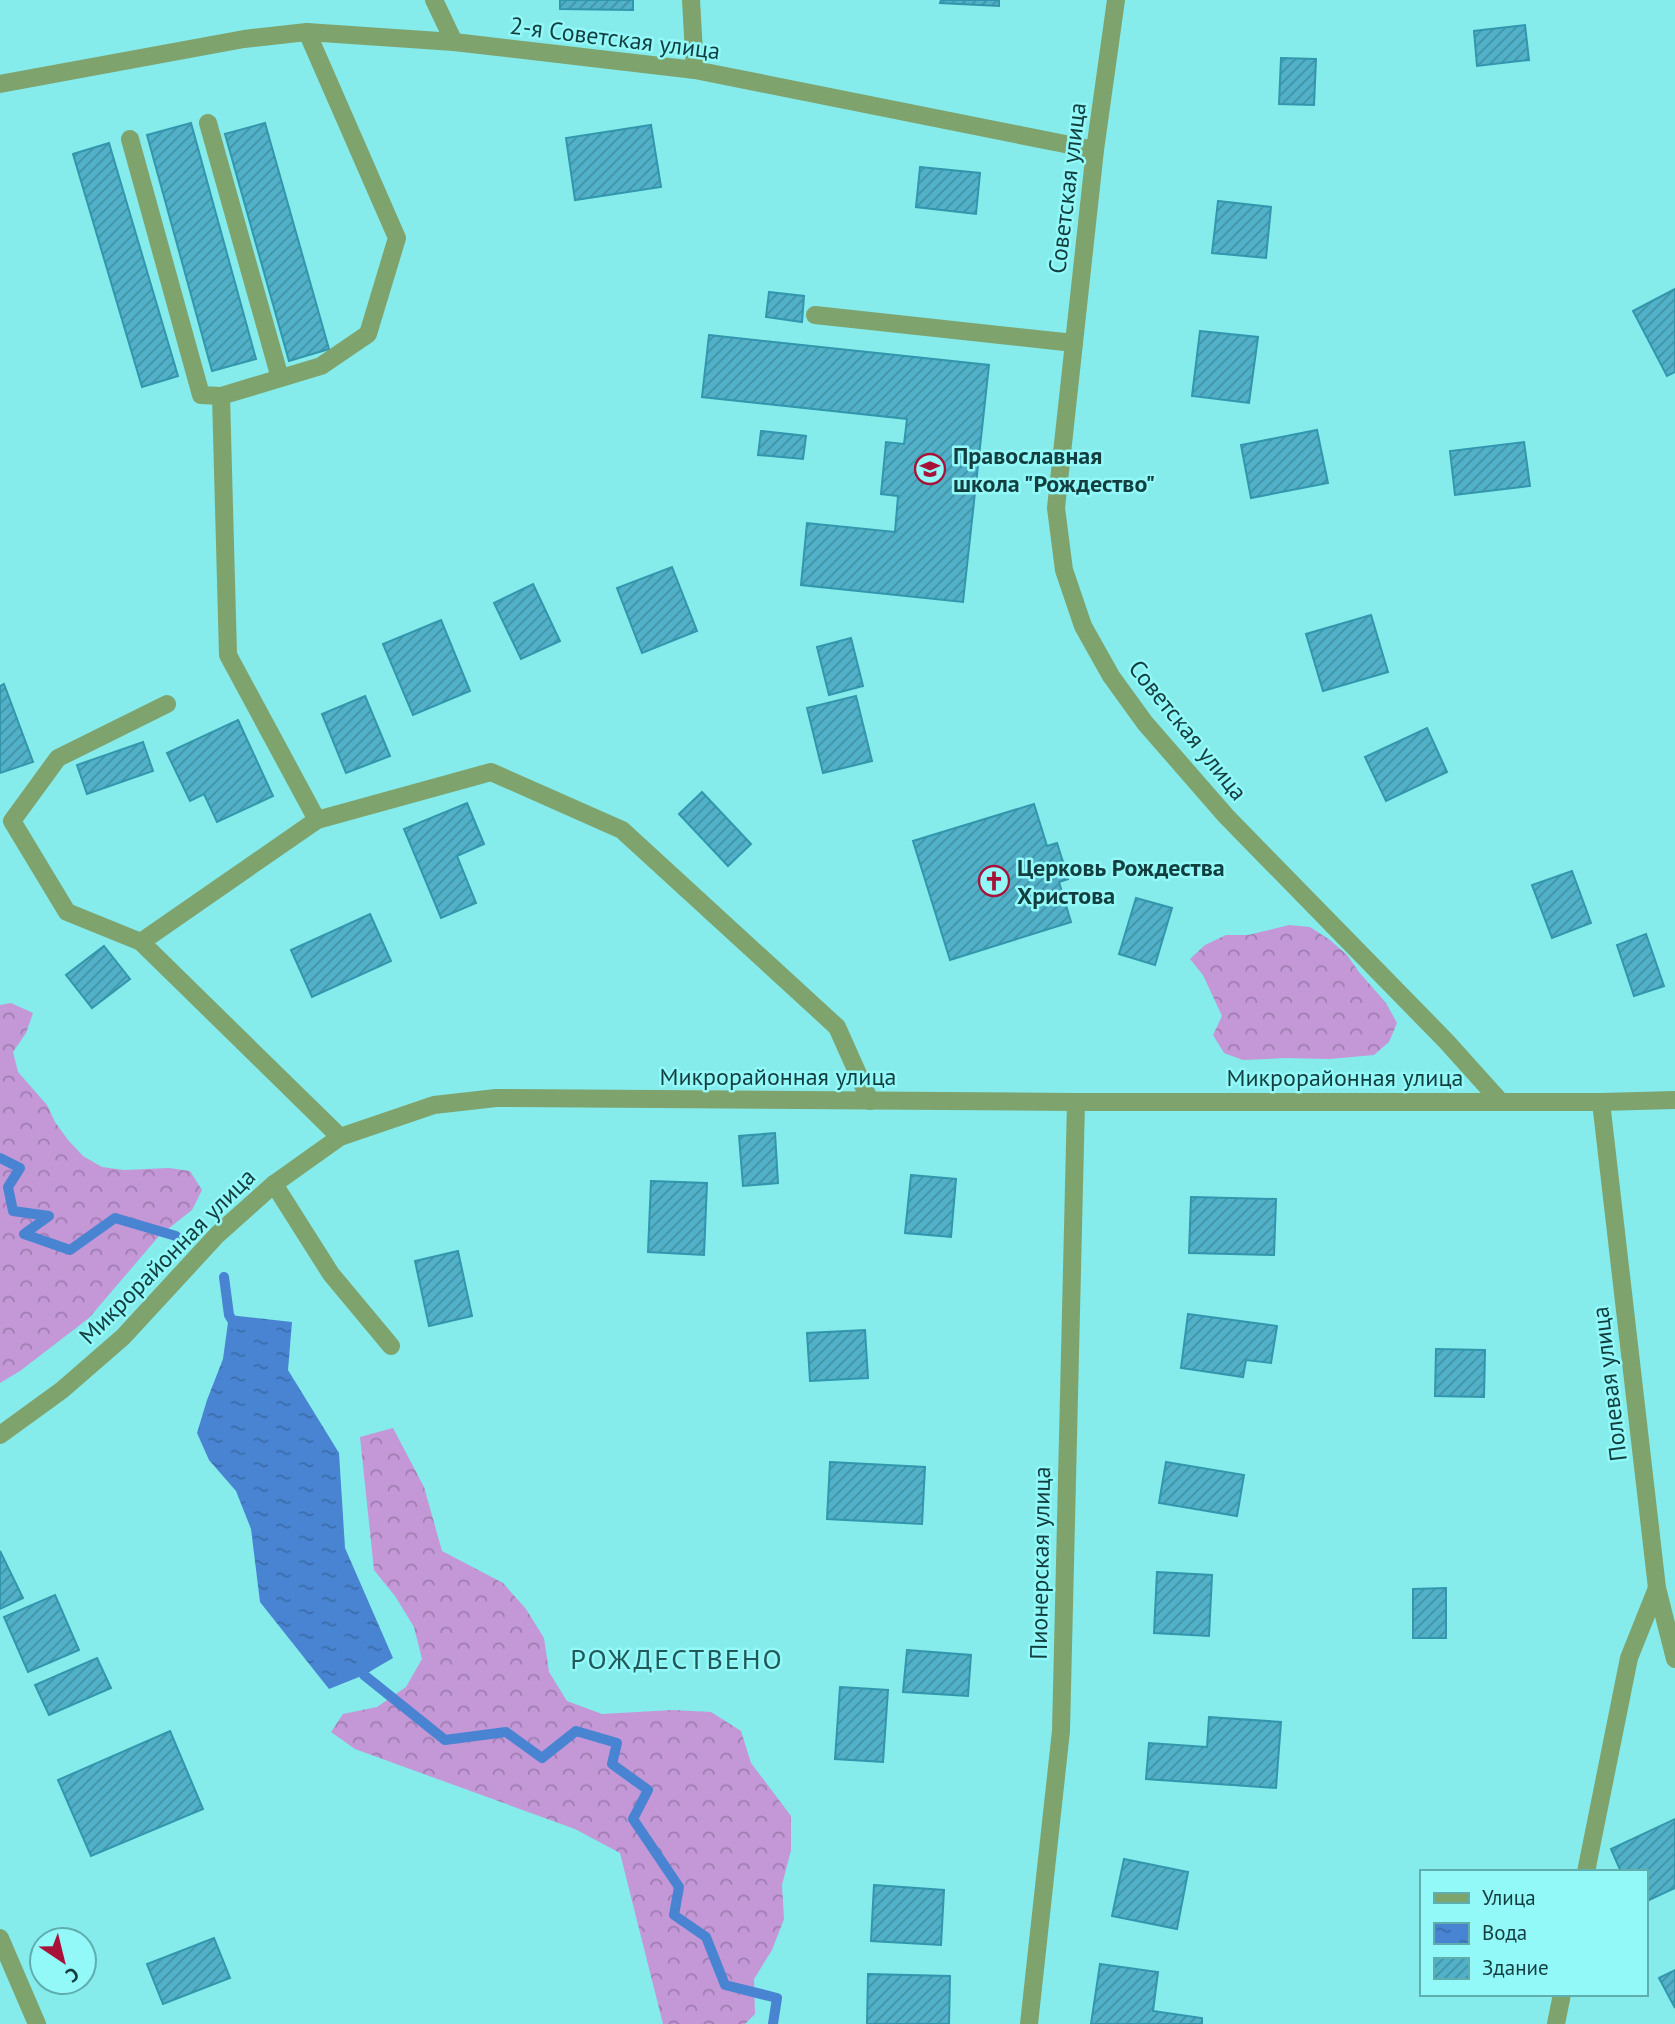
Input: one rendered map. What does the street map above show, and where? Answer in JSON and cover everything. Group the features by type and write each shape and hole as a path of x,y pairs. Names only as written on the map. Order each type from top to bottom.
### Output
{"street":[{"path":"435,0 454,42"},
{"path":"691,0 695,70"},
{"name":"Советская улица","path":"1115,0 1095,150 1056,508 1064,570 1083,626 1111,676 1145,723 1226,816 1446,1041 1500,1101"},
{"path":"130,139 201,395 221,397 321,366 368,334 397,238 307,32"},
{"name":"2-я Советская улица","path":"0,84 244,39 307,32 454,42 695,70 1095,150"},
{"path":"208,123 280,378"},
{"path":"815,316 1074,343"},
{"path":"221,397 228,654 317,820"},
{"path":"167,704 58,758 12,821 67,912 141,942 340,1138"},
{"path":"141,942 317,820 491,772 622,830 837,1027 870,1101"},
{"name":"Микрорайонная улица","path":"0,1435 62,1391 123,1337 217,1235 274,1184 340,1138 433,1105 496,1098 1076,1102 1675,1100"},
{"name":"Пионерская улица","path":"1029,2024 1061,1731 1076,1102"},
{"name":"Полевая улица","path":"1601,1102 1657,1588 1675,1659"},
{"path":"274,1184 331,1274 391,1346"},
{"path":"1586,1870 1629,1658 1657,1588"},
{"path":"0,1938 37,2024"},
{"path":"1556,2024 1562,1996"}],"green space":[{"path":"1289,925 1310,927 1330,940 1347,955 1386,1003 1397,1023 1389,1042 1374,1055 1330,1059 1243,1060 1224,1053 1213,1035 1222,1016 1203,975 1190,959 1205,945 1226,935 1248,935"},
{"path":"11,1003 33,1013 26,1033 13,1052 18,1072 47,1105 55,1122 83,1156 102,1167 190,1171 202,1190 192,1210 159,1236 89,1318 20,1371 0,1383 0,1005"},
{"path":"393,1428 424,1487 442,1551 503,1583 526,1609 544,1638 549,1672 567,1701 602,1714 673,1710 711,1712 741,1731 751,1763 791,1816 791,1850 782,1885 784,1919 772,1950 754,1979 755,2014 745,2024 663,2024 620,1853 575,1829 355,1749 331,1732 343,1714 377,1707 406,1687 422,1659 414,1627 395,1596 374,1570 360,1437"}],"water":[{"path":"229,1315 292,1322 288,1370 339,1453 345,1548 393,1658 364,1675 329,1689 260,1602 251,1529 236,1491 209,1460 197,1433 223,1359"}],"building":[{"path":"560,0 633,0 633,10 560,9"},
{"path":"941,0 999,0 999,6 940,3"},
{"path":"1525,25 1529,60 1477,66 1474,31"},
{"path":"1281,58 1316,59 1314,105 1279,104"},
{"path":"191,123 256,359 212,371 147,135"},
{"path":"265,123 329,349 289,361 225,134"},
{"path":"651,125 661,187 575,200 566,138"},
{"path":"109,143 178,376 142,387 73,154"},
{"path":"920,167 980,173 976,214 916,207"},
{"path":"1218,201 1271,207 1266,258 1212,253"},
{"path":"1675,289 1675,372 1667,376 1633,311"},
{"path":"769,292 804,296 802,322 766,317"},
{"path":"1200,331 1258,337 1249,403 1192,396"},
{"name":"Православная школа \"Рождество\"","path":"709,335 989,365 963,602 801,585 807,523 895,532 898,496 881,494 886,442 904,444 907,419 702,397"},
{"path":"1317,430 1328,483 1251,498 1241,445"},
{"path":"761,431 806,436 803,459 758,455"},
{"path":"1524,442 1530,486 1455,495 1450,451"},
{"path":"672,567 697,631 642,653 617,588"},
{"path":"533,584 560,641 521,659 494,603"},
{"path":"1371,615 1388,672 1323,691 1306,634"},
{"path":"441,620 470,691 413,715 383,644"},
{"path":"851,638 863,686 829,695 817,647"},
{"path":"4,684 33,762 0,773 0,686"},
{"path":"365,696 390,756 346,773 322,714"},
{"path":"856,696 872,761 823,773 807,708"},
{"path":"238,720 273,796 217,822 204,794 190,801 167,753"},
{"path":"1427,728 1447,772 1386,801 1365,757"},
{"path":"143,742 153,771 87,794 77,765"},
{"path":"702,792 751,844 728,866 679,814"},
{"path":"467,803 484,844 457,856 476,903 441,918 404,829"},
{"name":"Церковь Рождества Христова","path":"1034,804 1047,846 1057,843 1063,862 1068,879 1059,882 1071,922 950,960 913,841"},
{"path":"1572,871 1591,923 1552,938 1532,885"},
{"path":"1136,898 1172,908 1155,965 1119,954"},
{"path":"370,914 391,961 312,997 291,950"},
{"path":"1646,934 1664,986 1634,996 1617,945"},
{"path":"104,946 130,979 92,1008 66,975"},
{"path":"775,1133 778,1183 743,1186 739,1136"},
{"path":"911,1175 956,1179 951,1237 905,1233"},
{"path":"651,1181 707,1183 704,1255 648,1252"},
{"path":"1191,1197 1276,1199 1274,1255 1189,1253"},
{"path":"458,1251 472,1316 429,1326 415,1261"},
{"path":"1188,1314 1277,1326 1271,1363 1246,1360 1243,1377 1181,1368"},
{"path":"865,1330 868,1378 810,1381 807,1333"},
{"path":"1436,1349 1485,1350 1484,1397 1435,1396"},
{"path":"830,1462 925,1467 922,1524 827,1519"},
{"path":"1166,1462 1244,1475 1237,1516 1159,1503"},
{"path":"0,1551 23,1598 0,1609"},
{"path":"1157,1572 1212,1575 1209,1636 1154,1633"},
{"path":"1446,1588 1446,1638 1413,1638 1413,1589"},
{"path":"55,1595 79,1650 28,1672 4,1617"},
{"path":"907,1650 971,1655 968,1696 903,1692"},
{"path":"97,1658 111,1688 49,1715 35,1685"},
{"path":"840,1687 888,1690 883,1762 835,1759"},
{"path":"1209,1717 1281,1722 1276,1788 1146,1779 1149,1743 1207,1747"},
{"path":"170,1731 203,1809 91,1856 58,1780"},
{"path":"1675,1819 1675,1888 1647,1901 1647,1870 1620,1870 1611,1849"},
{"path":"1124,1859 1188,1872 1177,1929 1112,1916"},
{"path":"874,1885 944,1890 941,1945 871,1941"},
{"path":"214,1938 230,1978 163,2004 147,1964"},
{"path":"1100,1964 1158,1972 1153,2011 1202,2018 1202,2024 1091,2024"},
{"path":"1675,1970 1675,2008 1659,1978"},
{"path":"868,1974 950,1976 949,2024 867,2024"}],"waterway":[{"path":"0,1158 20,1168 8,1187 13,1211 49,1216 24,1234 70,1250 115,1218 176,1236"},
{"path":"224,1277 229,1315 235,1325"},
{"path":"361,1664 364,1675 445,1740 506,1732 542,1758 576,1731 617,1743 612,1764 648,1790 633,1819 679,1887 674,1915 706,1937 725,1985 777,1998 773,2024"}],"place":[{"name":"Православная школа \"Рождество\"","path":"930,469"},
{"name":"Церковь Рождества Христова","path":"994,881"}],"district":[{"name":"РОЖДЕСТВЕНО","path":"677,1658"}]}
